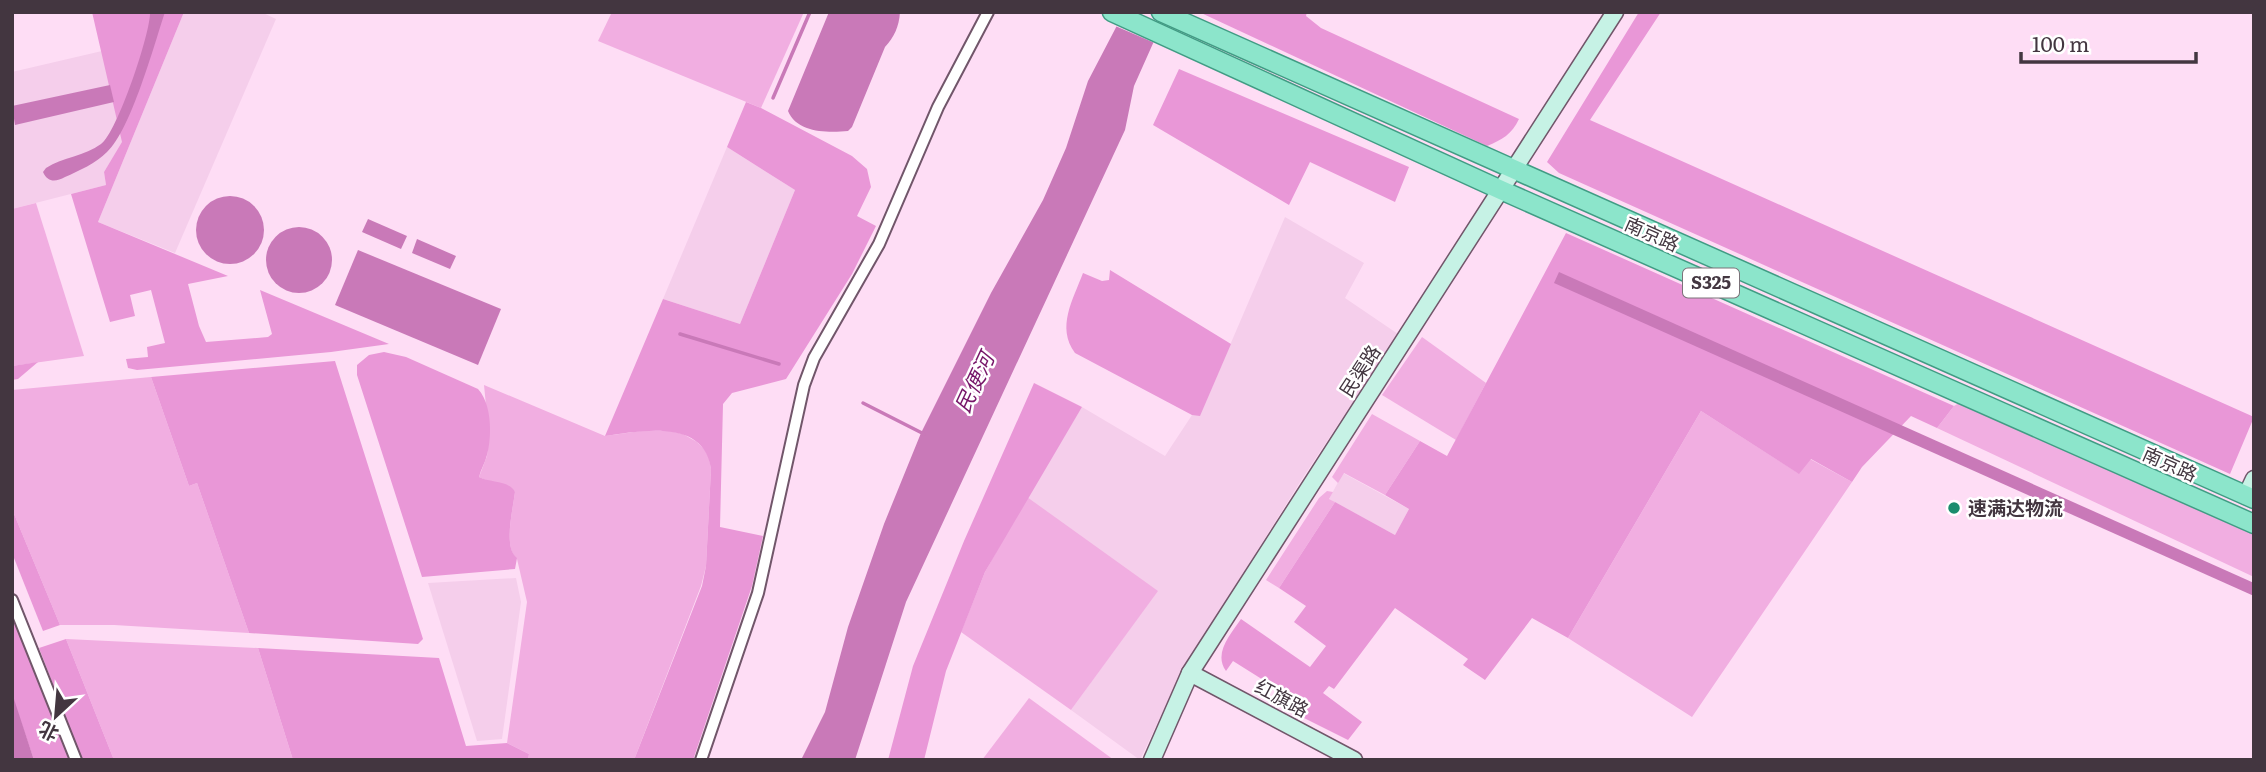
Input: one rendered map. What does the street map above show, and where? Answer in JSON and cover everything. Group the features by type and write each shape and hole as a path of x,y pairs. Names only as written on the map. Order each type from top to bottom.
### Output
{"main road":[{"name":"南京路","path":"1112,12 1501,190 2254,524"},
{"name":"南京路","path":"1161,12 1514,170 2251,491"}],"street":[{"path":"701,760 758,593 804,385 814,358 879,244 938,107 988,12"},
{"name":"民渠路","path":"1152,760 1191,673 1615,12"},
{"path":"12,600 76,760"},
{"name":"红旗路","path":"1191,673 1354,760"}],"shaded area":[{"path":"92,12 184,12 98,222 228,276 188,284 206,342 268,337 272,334 260,290 389,344 137,370 128,368 126,359 148,357 147,347 165,343 151,290 130,295 135,316 110,322 71,194 106,185 104,172 122,142"},
{"path":"184,12 261,12 276,19 175,253 98,222"},
{"path":"612,12 804,12 761,108 598,41"},
{"path":"1199,12 1307,12 1306,16 1321,28 1519,119 1506,136 1487,146"},
{"path":"1639,12 1661,12 1590,120 2254,417 2230,474 1559,173 1547,162"},
{"path":"102,51 122,137 122,143 104,172 106,185 12,209 12,72"},
{"path":"1179,69 1409,167 1395,202 1310,162 1289,205 1153,125"},
{"path":"746,102 852,156 867,169 871,187 857,216 876,226 852,274 786,379 732,393 723,404 720,527 763,536 752,586 693,760 634,760 702,586 706,566 711,469 706,453 697,442 684,435 653,431 605,436 663,299 740,324 795,190 727,147"},
{"path":"727,147 795,190 740,324 663,299"},
{"path":"36,203 84,356 12,366 12,209"},
{"path":"1285,217 1364,263 1345,298 1398,334 1302,479 1182,671 1140,760 1071,710 1157,591 1027,498 1082,407 1165,456 1192,415 1200,415"},
{"path":"1566,233 1954,406 1937,428 1911,416 1862,467 1852,482 1811,459 1799,474 1701,411 1568,638 1532,618 1485,680 1463,665 1468,659 1395,608 1334,689 1329,686 1323,693 1362,722 1348,740 1292,712 1298,702 1233,661 1226,671 1221,657 1222,651 1241,619 1310,667 1326,646 1294,622 1306,606 1279,588 1335,502 1395,535 1409,509 1385,495 1420,441 1447,456"},
{"path":"1110,270 1231,344 1200,416 1192,415 1075,353 1067,333 1068,313 1083,273 1102,281 1109,280"},
{"path":"1422,337 1486,383 1456,440 1382,395"},
{"path":"384,352 406,357 478,389 483,395 490,420 490,439 479,477 508,485 515,492 510,537 513,553 517,558 515,569 422,577 357,375 357,365 369,355"},
{"path":"335,361 423,639 418,644 249,633 197,483 189,486 151,377"},
{"path":"38,362 18,379 12,380 12,366"},
{"path":"151,377 189,486 197,483 249,633 114,625 60,625 12,509 12,390"},
{"path":"1034,383 1082,407 985,572 946,671 924,760 888,760 913,666 964,541"},
{"path":"484,385 605,436 641,431 683,434 697,442 709,458 711,469 706,566 701,586 634,760 528,760 529,754 507,743 527,602 517,559 510,546 515,492 479,477 487,456 489,436"},
{"path":"1959,403 2254,534 2254,577 1937,428"},
{"path":"1701,411 1798,473 1810,459 1852,482 1692,717 1568,638"},
{"path":"1372,414 1420,441 1385,495 1344,473 1338,483 1332,477"},
{"path":"1343,473 1409,509 1395,535 1329,499"},
{"path":"1327,491 1333,492 1329,499 1335,502 1279,588 1266,580 1319,498"},
{"path":"1027,497 1158,591 1071,710 961,632 985,572"},
{"path":"12,509 60,625 43,631 12,553"},
{"path":"516,578 521,602 502,739 477,741 428,583"},
{"path":"12,617 69,760 34,760 12,696"},
{"path":"66,639 258,648 293,760 114,760"},
{"path":"66,639 114,760 82,760 39,648"},
{"path":"258,648 439,658 466,746 507,743 529,754 528,760 293,760"},
{"path":"1029,698 1114,760 982,760"}],"water":[{"path":"150,12 165,12 141,86 116,141 103,156 87,166 58,180 50,180 43,172 46,168 95,148 108,136 132,81 145,40"},
{"path":"829,12 900,12 895,31 885,47 848,131 831,132 806,128 798,124 788,111"},
{"name":"民便河","path":"1124,12 1167,12 1134,86 1125,130 906,602 855,760 801,760 825,712 848,627 884,524 921,433 991,293 1043,200 1066,148 1088,81"},
{"path":"110,85 114,102 15,125 12,106"},
{"path":"230,196 243,199 254,206 261,217 264,230 261,243 254,254 243,261 230,264 217,261 206,254 199,243 196,230 199,217 206,206 217,199"},
{"path":"368,219 407,236 401,249 362,232"},
{"path":"299,227 322,237 332,260 322,283 299,293 276,283 266,260 276,237"},
{"path":"417,239 456,256 450,269 412,253"},
{"path":"358,250 501,309 478,365 335,305"},
{"path":"1559,272 2254,583 2254,596 1554,283"},
{"path":"12,693 34,760 12,760"}],"pier":[{"path":"1120,12 1170,12 1157,44 1113,25"}],"waterway":[{"path":"773,98 810,12"},
{"path":"680,334 779,364"},
{"path":"863,403 924,434"}],"place":[{"name":"速满达物流","path":"1954,508"}]}
